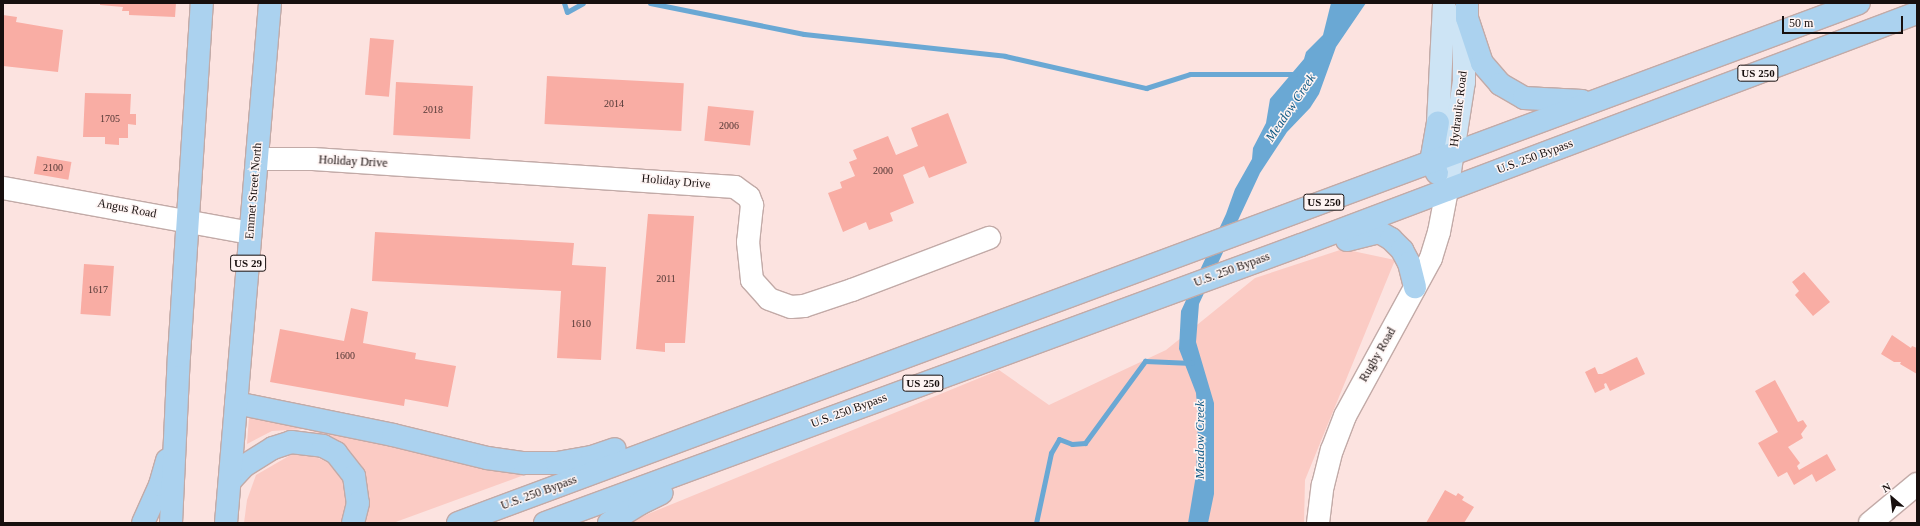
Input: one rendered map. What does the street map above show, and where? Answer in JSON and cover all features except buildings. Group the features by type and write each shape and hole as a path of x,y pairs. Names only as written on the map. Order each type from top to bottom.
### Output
{"highway":[{"path":"171,523 202,3"},
{"name":"Emmet Street North","path":"226,523 231,480 236,403 270,3"},
{"path":"1467,3 1467,18 1482,63 1500,84 1524,98 1593,101"},
{"name":"US 250","path":"1431,162 1859,3"},
{"name":"U.S. 250 Bypass","path":"545,523 1301,245 1917,14"},
{"path":"1820,50 1917,23"},
{"path":"1438,123 1431,162 1447,190"},
{"name":"U.S. 250 Bypass","path":"458,523 1431,162"},
{"path":"1301,245 1325,246 1379,232 1391,239 1402,250 1409,262 1415,287"},
{"path":"236,403 393,434 487,458 524,463 557,463 592,457 717,415 808,394"},
{"path":"143,523 160,485 177,423"},
{"path":"231,480 244,466 273,448 291,442 323,446 336,453 354,476 358,503 352,523"},
{"path":"609,523 639,504 695,480 716,460"}],"main road":[{"name":"Hydraulic Road","path":"1438,123 1444,3"},
{"name":"Hydraulic Road","path":"1447,190 1453,154 1455,125 1464,82 1464,3"}],"street":[{"name":"Holiday Drive","path":"257,159 314,159 736,187 749,197 752,205 748,242 752,280 768,299 791,307 804,306 852,290 989,238"},
{"name":"Angus Road","path":"3,188 250,233"},
{"name":"Rugby Road","path":"1318,523 1323,485 1344,416 1431,258 1439,232 1447,190"},
{"path":"1870,523 1917,484"}],"shaded area":[{"path":"1343,249 1395,260 1305,480 1304,523 626,523 999,370 1049,405 1166,350 1255,278"},
{"path":"249,417 527,474 393,523 362,523 365,478 351,452 333,438 305,429 272,431 247,444"},
{"path":"294,453 313,456 332,464 343,477 348,498 343,521 341,523 244,523 247,500 256,475"}],"water":[{"name":"Meadow Creek","path":"1331,3 1366,3 1336,47 1319,94 1310,108 1287,132 1260,173 1199,304 1196,342 1214,403 1214,494 1208,523 1188,523 1196,475 1198,420 1196,393 1179,349 1181,311 1226,214 1235,189 1252,159 1253,148 1266,123 1270,99 1304,59 1306,52 1323,35"}],"waterway":[{"path":"564,3 567,12 583,3"},
{"path":"650,3 804,34 1005,56 1146,88 1190,74 1295,74"},
{"path":"1036,523 1051,453 1059,439 1072,444 1085,443 1145,361 1192,363"}]}
